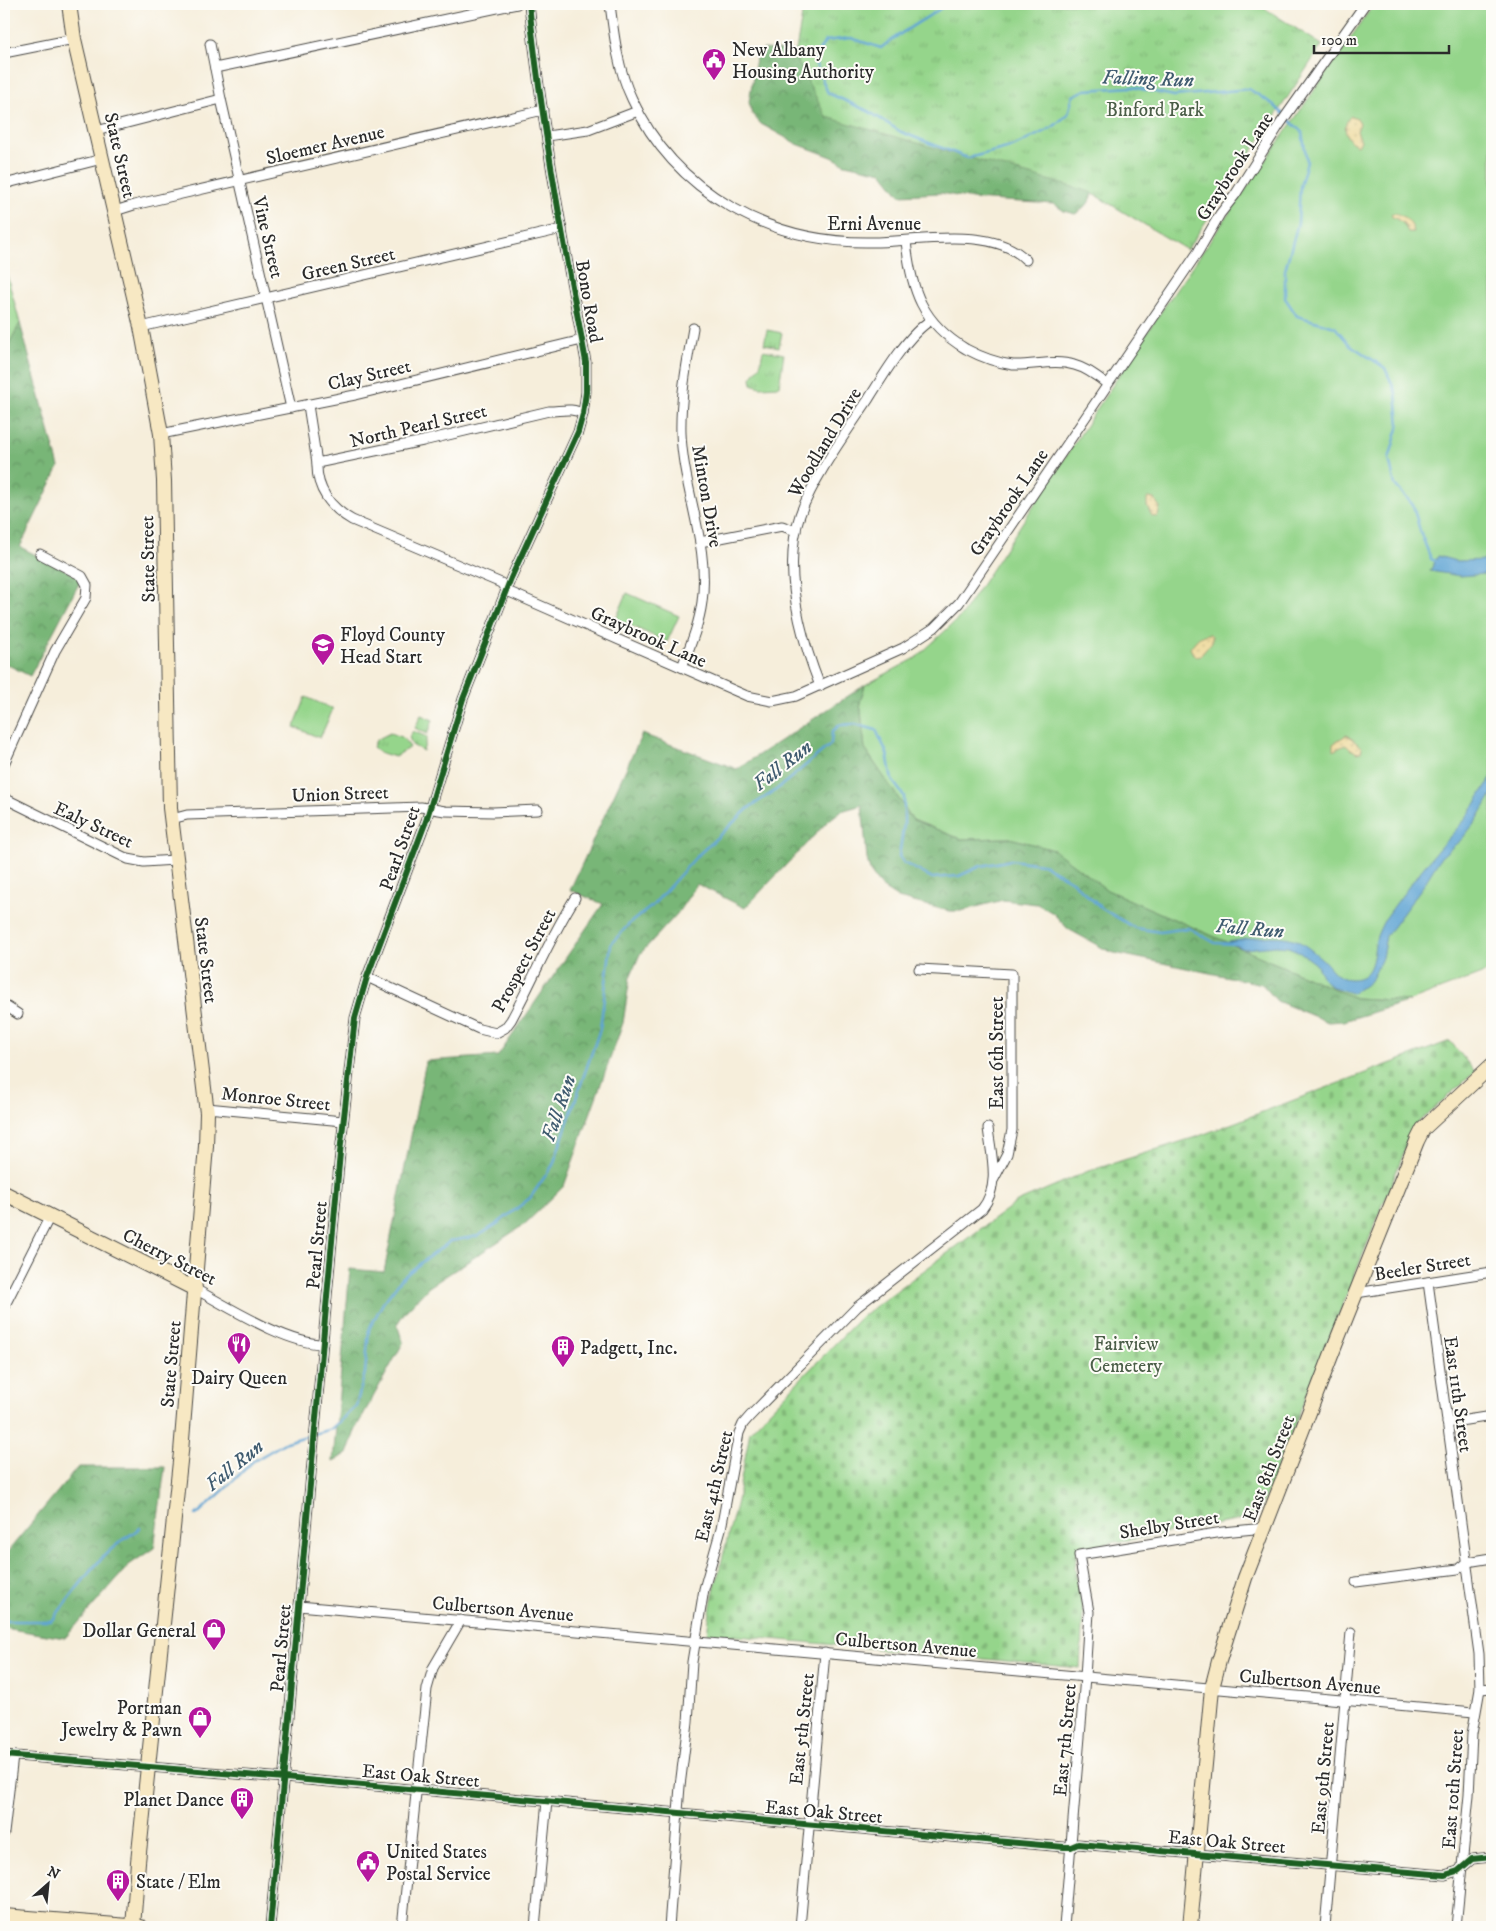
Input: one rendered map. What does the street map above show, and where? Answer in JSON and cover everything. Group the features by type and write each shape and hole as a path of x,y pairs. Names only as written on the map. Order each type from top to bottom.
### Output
{"main road":[{"name":"State Street","path":"69,4 74,39 141,327 162,434 170,808 207,1108 206,1146 181,1452 148,1768 136,1927"},
{"name":"East 8th Street","path":"1190,1927 1212,1688 1240,1592 1338,1335 1423,1129 1492,1065"},
{"name":"Cherry Street","path":"4,1193 195,1289"},
{"path":"4,1916 136,1927"}],"street":[{"path":"215,68 517,4"},
{"name":"Bono Road","path":"507,591 573,443 583,414 586,392 586,362 547,136 529,4"},
{"name":"Erni Avenue","path":"610,4 622,72 638,111 654,138 676,164 698,184 723,202 749,217 778,229 818,239 869,242 951,238 996,243 1011,247 1026,260"},
{"name":"Graybrook Lane","path":"317,463 321,488 328,502 340,514 502,583 507,591 760,700 772,701 796,696 820,686 903,648 919,638 947,616 972,586 1198,252 1220,214 1235,195 1278,128 1365,4"},
{"path":"4,53 74,39"},
{"name":"Vine Street","path":"210,44 290,408"},
{"path":"96,131 221,99"},
{"name":"Sloemer Avenue","path":"115,211 543,110"},
{"path":"547,136 588,130 638,111"},
{"path":"4,184 102,160"},
{"name":"Green Street","path":"141,327 562,229"},
{"path":"906,241 913,286 931,320 949,338 975,354 991,360 1016,365 1074,365 1096,375 1107,384"},
{"name":"Woodland Drive","path":"820,686 808,651 795,597 792,569 796,531 806,500 854,420 916,331 931,320"},
{"name":"Minton Drive","path":"682,667 693,641 702,600 703,562 687,478 681,434 682,398 693,328"},
{"name":"Clay Street","path":"162,434 308,405 582,340"},
{"path":"308,405 317,463"},
{"name":"North Pearl Street","path":"317,463 423,441 549,411 577,410 583,414"},
{"path":"700,542 782,526 796,531"},
{"path":"4,764 55,652 87,593 86,581 82,576 40,554"},
{"name":"Pearl Street","path":"270,1927 322,1344 354,1018 367,977 430,807 461,703 507,591"},
{"name":"Ealy Street","path":"4,798 128,859 144,862 175,860"},
{"name":"Union Street","path":"172,819 187,815 430,807 445,811 538,810"},
{"name":"Prospect Street","path":"367,977 479,1029 496,1033 511,1020 542,956 575,898"},
{"name":"East 6th Street","path":"919,969 1012,974 1012,1133 1007,1154 994,1179"},
{"path":"4,1005 18,1014"},
{"name":"Monroe Street","path":"207,1108 343,1121"},
{"name":"East 4th Street","path":"669,1927 695,1642 704,1589 721,1529 737,1443 743,1424 766,1398 857,1307 982,1209 990,1196 994,1179 988,1128"},
{"path":"4,1307 50,1216"},
{"path":"1490,1272 1492,1263"},
{"name":"Beeler Street","path":"1356,1293 1490,1272"},
{"name":"East 11th Street","path":"1428,1282 1477,1634 1480,1689"},
{"name":"Cherry Street","path":"195,1289 291,1338 309,1344 322,1344"},
{"path":"1447,1422 1492,1416"},
{"name":"Shelby Street","path":"1079,1555 1223,1532 1265,1528"},
{"name":"East 7th Street","path":"1064,1927 1089,1612 1079,1555"},
{"path":"1356,1582 1458,1569 1467,1562 1492,1558"},
{"name":"Culbertson Avenue","path":"299,1606 1474,1712"},
{"path":"402,1927 415,1790 429,1678 461,1620"},
{"name":"East 9th Street","path":"1325,1927 1351,1632"},
{"name":"East 5th Street","path":"800,1927 825,1653"},
{"path":"1474,1712 1480,1689 1492,1688"},
{"name":"East 10th Street","path":"1456,1927 1463,1867 1474,1712"},
{"path":"4,1833 8,1756"},
{"name":"East Oak Street","path":"8,1756 284,1778 1071,1847 1078,1844 1445,1875 1452,1874 1472,1860 1492,1857"},
{"path":"536,1927 547,1801"}],"green space":[{"name":"Binford Park","path":"804,4 1258,4 1322,45 1187,250 1090,192 826,117 795,56"},
{"path":"1374,4 1492,4 1492,970 1410,1001 1355,998 1107,890 1054,850 1010,838 961,839 913,820 865,749 860,702 865,685 916,658 961,616 1156,319"},
{"path":"763,49 804,52 1094,182 1089,201 1084,208 1075,214 1064,211 1054,204 972,199 941,193 900,195 882,172 845,164 797,144 761,124 752,114 749,102 756,58"},
{"path":"4,264 20,323 4,353"},
{"path":"20,323 59,467 20,547 82,578 30,676 4,663 4,353"},
{"path":"767,330 782,333 779,347 764,344"},
{"path":"763,350 784,354 779,386 760,387 752,384 751,378 760,365"},
{"path":"627,593 679,616 667,642 616,619"},
{"path":"865,685 860,702 865,749 913,820 961,839 1010,838 1054,850 1107,890 1355,998 1410,1001 1344,1021 1328,1022 1277,1001 1262,984 1110,952 1068,929 1053,913 1037,904 1003,900 961,911 949,911 898,898 881,887 870,871 867,859 862,805 841,811 828,821 745,908 697,884 677,914 640,954 630,977 623,1023 564,1186 525,1224 429,1287 405,1312 397,1324 403,1343 356,1428 347,1454 333,1461 350,1269 384,1272 426,1061 498,1056 603,904 570,890 642,734 737,769"},
{"path":"306,697 333,709 320,738 294,727"},
{"path":"421,715 433,720 427,734 415,728"},
{"path":"413,731 427,737 423,751 412,745 409,737"},
{"path":"390,733 402,737 410,747 395,757 379,752 373,747 376,740"},
{"name":"Fairview Cemetery","path":"1450,1041 1475,1072 1415,1125 1259,1513 1247,1519 1077,1549 1075,1569 1083,1612 1080,1668 707,1633 712,1599 737,1501 750,1431 862,1316 1017,1202 1086,1172 1199,1136"},
{"path":"78,1467 165,1467 154,1548 129,1565 65,1638 4,1628 4,1556"}],"sand":[{"path":"1351,116 1357,118 1360,123 1357,131 1361,141 1358,145 1347,137 1345,128"},
{"path":"1392,213 1396,213 1406,219 1414,232 1408,232 1403,223 1391,216"},
{"path":"1147,499 1154,499 1160,507 1156,517 1152,516 1147,506"},
{"path":"1210,634 1212,642 1201,655 1193,654 1190,648 1194,642 1201,636"},
{"path":"1346,735 1362,748 1361,752 1357,753 1345,745 1333,751 1333,744"}],"water":[{"path":"1438,556 1456,561 1492,561 1492,577 1485,574 1460,576 1430,571"},
{"path":"1492,776 1492,794 1477,820 1462,839 1441,857 1423,886 1386,936 1382,958 1372,979 1364,986 1351,993 1330,986 1323,978 1316,964 1300,952 1288,947 1276,946 1244,949 1228,942 1262,937 1288,938 1296,940 1309,948 1341,977 1350,979 1364,975 1369,970 1377,936 1385,919 1429,860 1465,819"}],"waterway":[{"name":"Falling Run","path":"947,4 881,48 851,38 825,41 814,60 828,93 868,111 901,132 968,158 1015,146 1053,127 1068,114 1073,96 1085,90 1132,87 1174,96 1249,89 1274,105 1283,114"},
{"name":"Falling Run","path":"1287,118 1302,132 1307,161 1300,187 1298,223 1285,270 1285,298 1297,316 1335,327 1349,344 1385,368 1396,393 1399,425 1389,459 1395,485 1413,505 1420,531 1431,559 1438,562"},
{"name":"Fall Run","path":"196,1515 252,1462 286,1442 331,1429 356,1406 365,1373 369,1329 383,1303 402,1278 451,1241 478,1236 497,1224 530,1198 553,1165 600,1029 611,944 630,923 652,906 696,857 750,807 776,790 831,744 832,732 839,725 855,724 876,730 887,753 892,780 904,796 904,824 899,856 904,863 932,878 959,876 981,866 1011,860 1042,864 1072,881 1101,908 1135,928 1160,932 1189,928 1215,943 1236,944"},
{"name":"Fall Run","path":"4,1621 51,1621 106,1554 140,1528"}],"cycle path":[{"path":"270,1927 340,1153 355,1018 367,977 426,821 463,699 511,578 578,432 586,392 586,362 552,173 539,89 529,4"},
{"path":"4,1755 1064,1847 1078,1844 1445,1875 1458,1871 1472,1859 1492,1857"}],"place":[{"name":"New Albany Housing Authority","path":"714,81"},
{"name":"Floyd County Head Start","path":"323,666"},
{"name":"Dairy Queen","path":"239,1365"},
{"name":"Padgett, Inc.","path":"563,1368"},
{"name":"Dollar General","path":"214,1651"},
{"name":"Portman Jewelry & Pawn","path":"200,1739"},
{"name":"Planet Dance","path":"242,1820"},
{"name":"United States Postal Service","path":"368,1883"},
{"name":"State / Elm","path":"118,1902"}]}
